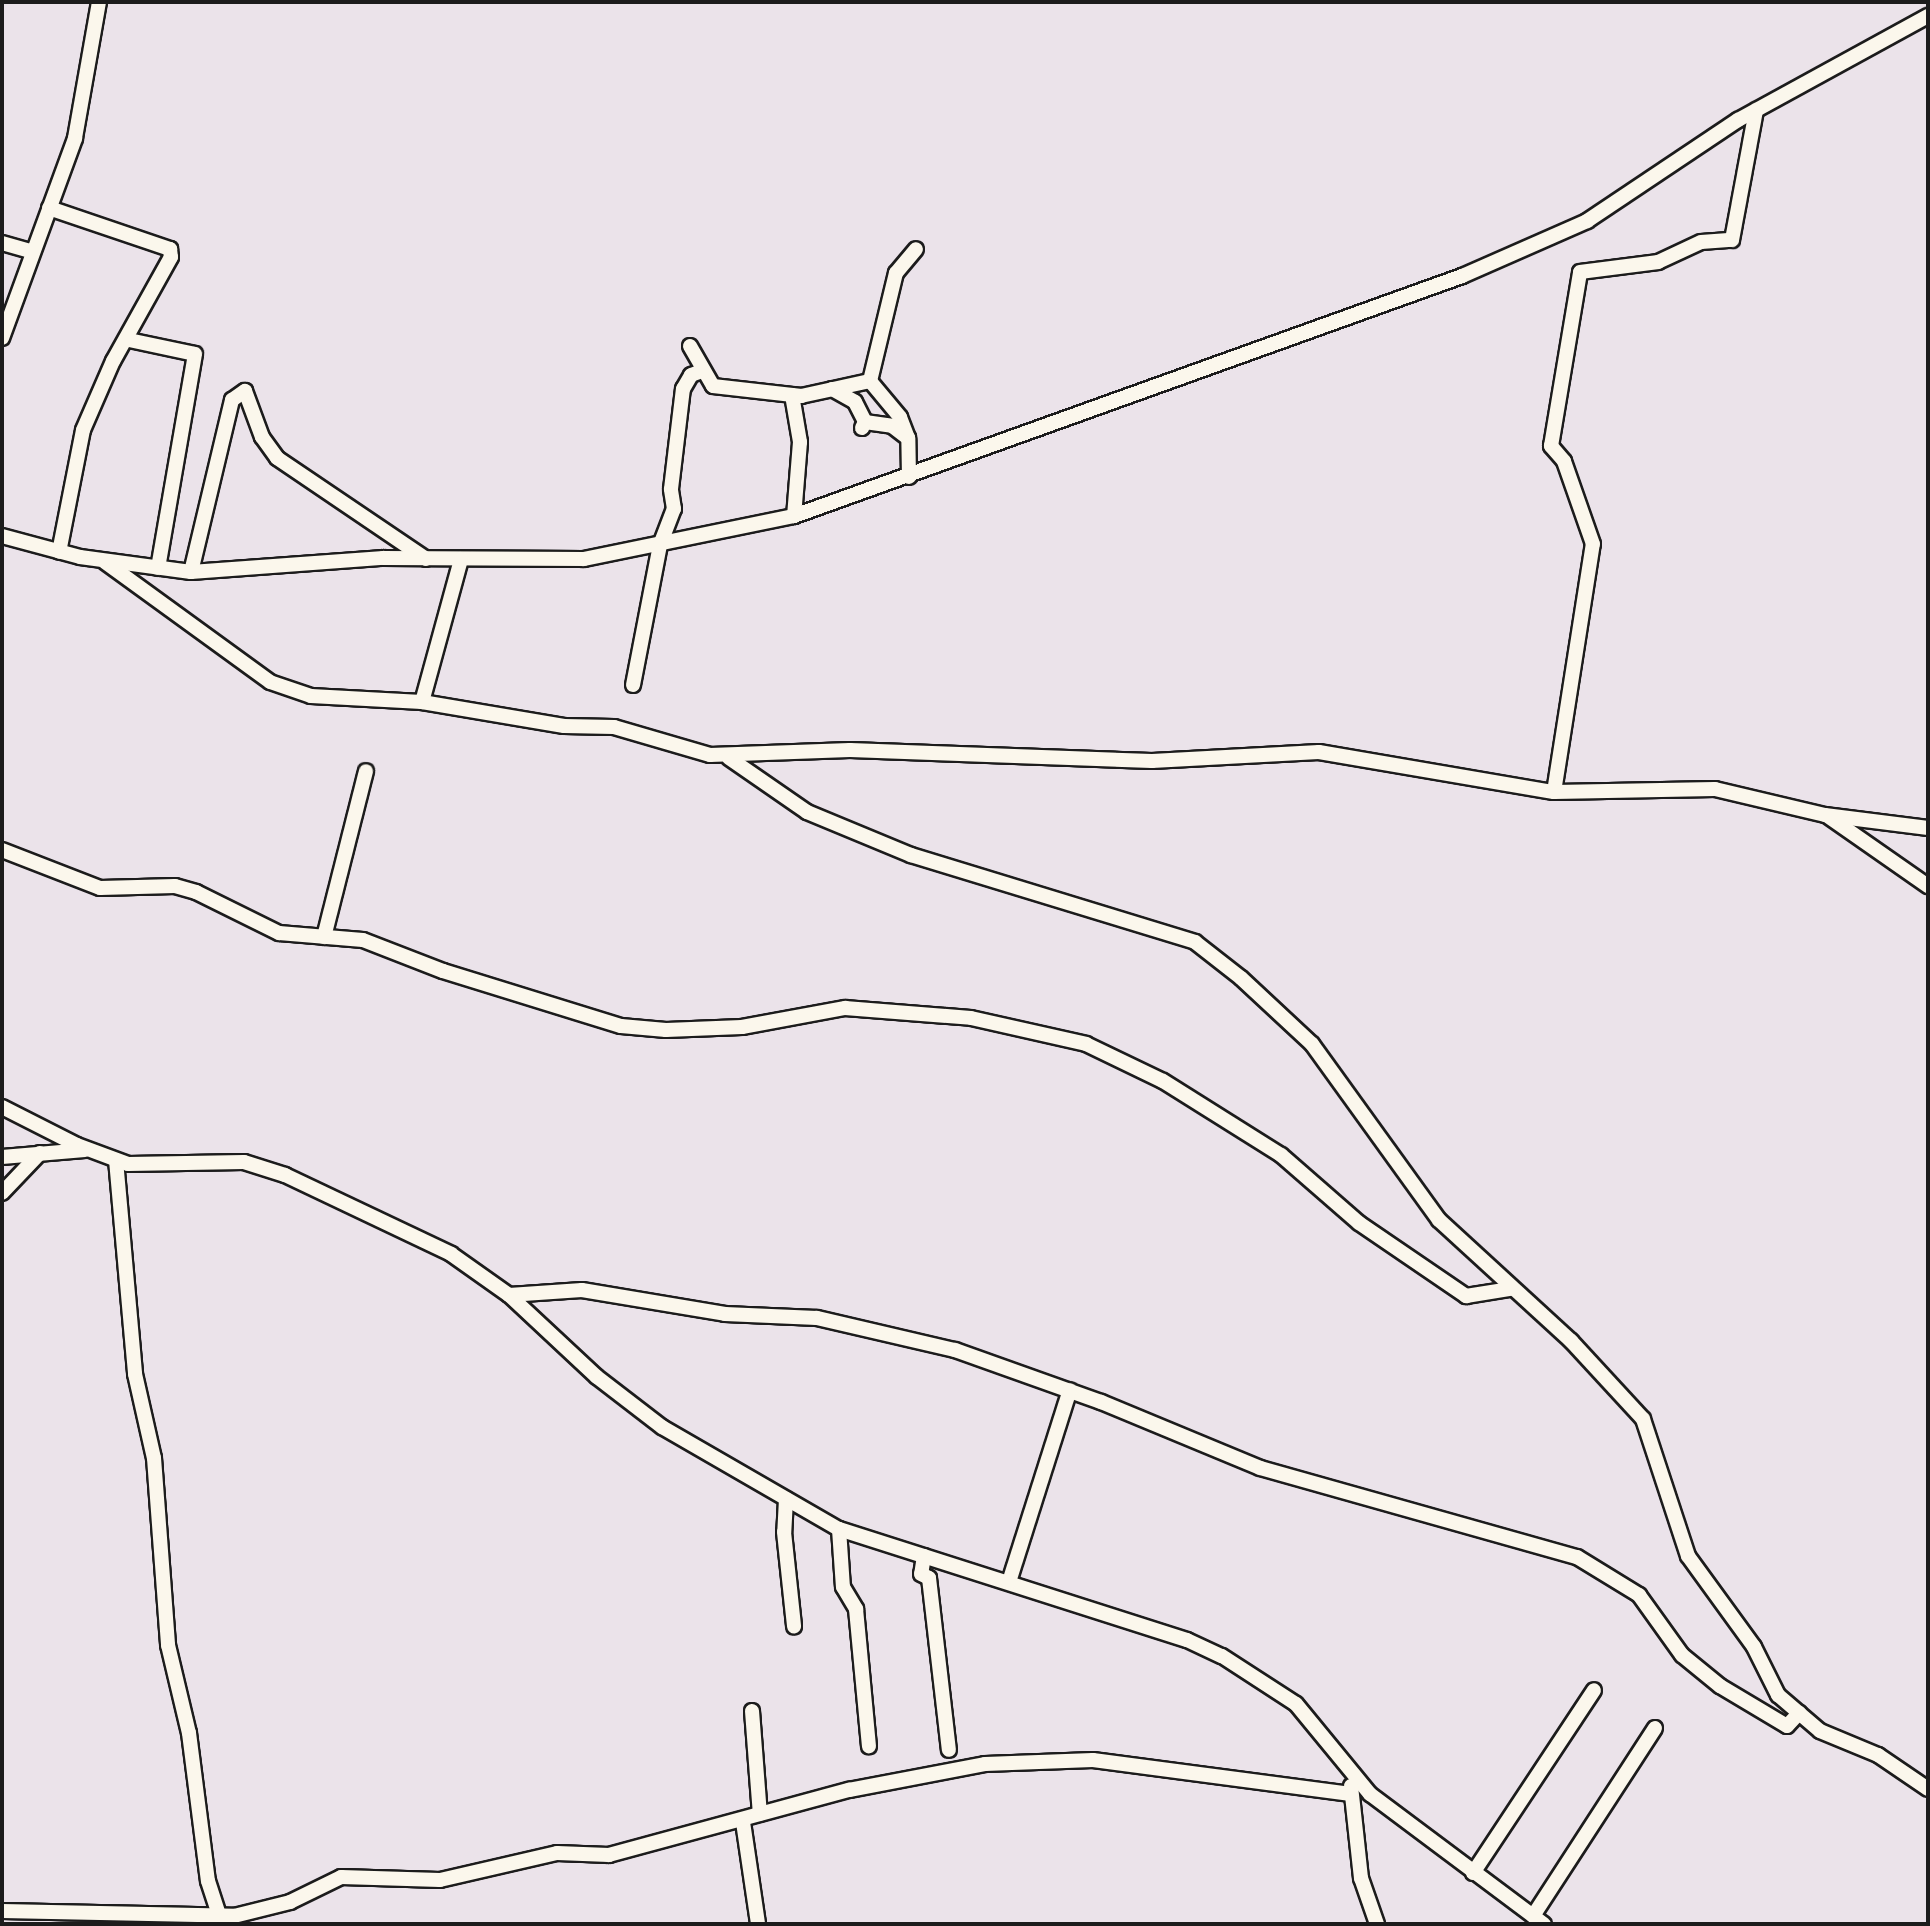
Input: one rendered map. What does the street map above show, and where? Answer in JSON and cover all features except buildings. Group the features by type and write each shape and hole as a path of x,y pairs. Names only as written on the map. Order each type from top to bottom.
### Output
{"street":[{"path":"2,338 75,138 99,2"},
{"path":"2,536 59,552 191,572 426,559 584,559 794,516 1462,276 1545,240 1587,221 1756,110 1928,16"},
{"path":"1554,792 1593,544 1564,461 1551,446 1580,272 1658,262 1701,242 1732,240 1756,110"},
{"path":"49,208 170,249 171,257 129,340 113,361 83,430 59,552"},
{"path":"2,243 33,252"},
{"path":"870,381 896,273 916,249"},
{"path":"129,340 195,354 158,568"},
{"path":"690,346 713,386 792,395 870,381"},
{"path":"633,685 660,545 674,509 671,489 683,389 691,375 702,371"},
{"path":"870,381 900,417 908,438 909,477"},
{"path":"832,389 855,402 863,425 892,426 908,438"},
{"path":"191,572 232,400 245,391 262,437 277,458 426,559"},
{"path":"792,395 800,442 794,516"},
{"path":"422,702 461,559"},
{"path":"102,560 270,682 311,696 422,702 564,726 614,727 729,758 850,750 1152,761 1319,752 1554,792 1684,786 1825,815 1928,828"},
{"path":"729,758 807,812 911,855 1195,942 1312,1044 1439,1220 1510,1289 1571,1341 1643,1419 1688,1556 1754,1647 1778,1695 1820,1731 1878,1755 1928,1789"},
{"path":"324,937 366,771"},
{"path":"1825,815 1928,886"},
{"path":"2,850 77,882 100,888 175,886 279,933 363,940 443,971 621,1026 666,1030 742,1027 845,1008 971,1018 1086,1044 1163,1081 1305,1171 1359,1223 1466,1296 1510,1289"},
{"path":"2,1107 89,1149 128,1164 244,1162 270,1169 451,1254 509,1295 629,1403 839,1529 1009,1582 1222,1656 1296,1704 1370,1794 1538,1920 1655,1728"},
{"path":"2,1157 89,1149"},
{"path":"2,1193 40,1153"},
{"path":"116,1160 135,1374 154,1458 168,1645 189,1733 220,1921"},
{"path":"509,1295 582,1290 725,1314 847,1323 955,1350 1070,1390 1260,1468 1577,1557 1639,1595 1682,1655 1720,1686 1787,1726 1799,1713"},
{"path":"1009,1582 1070,1390"},
{"path":"786,1499 784,1532 794,1626"},
{"path":"839,1529 843,1587 856,1609 869,1746"},
{"path":"924,1556 921,1574 929,1578 949,1750"},
{"path":"1473,1873 1594,1690"},
{"path":"752,1711 760,1814"},
{"path":"2,1911 220,1921 290,1902 341,1877 440,1880 557,1853 609,1855 927,1771 1093,1760 1351,1794"},
{"path":"1351,1770 1361,1878 1377,1924"},
{"path":"743,1822 758,1924"}]}
